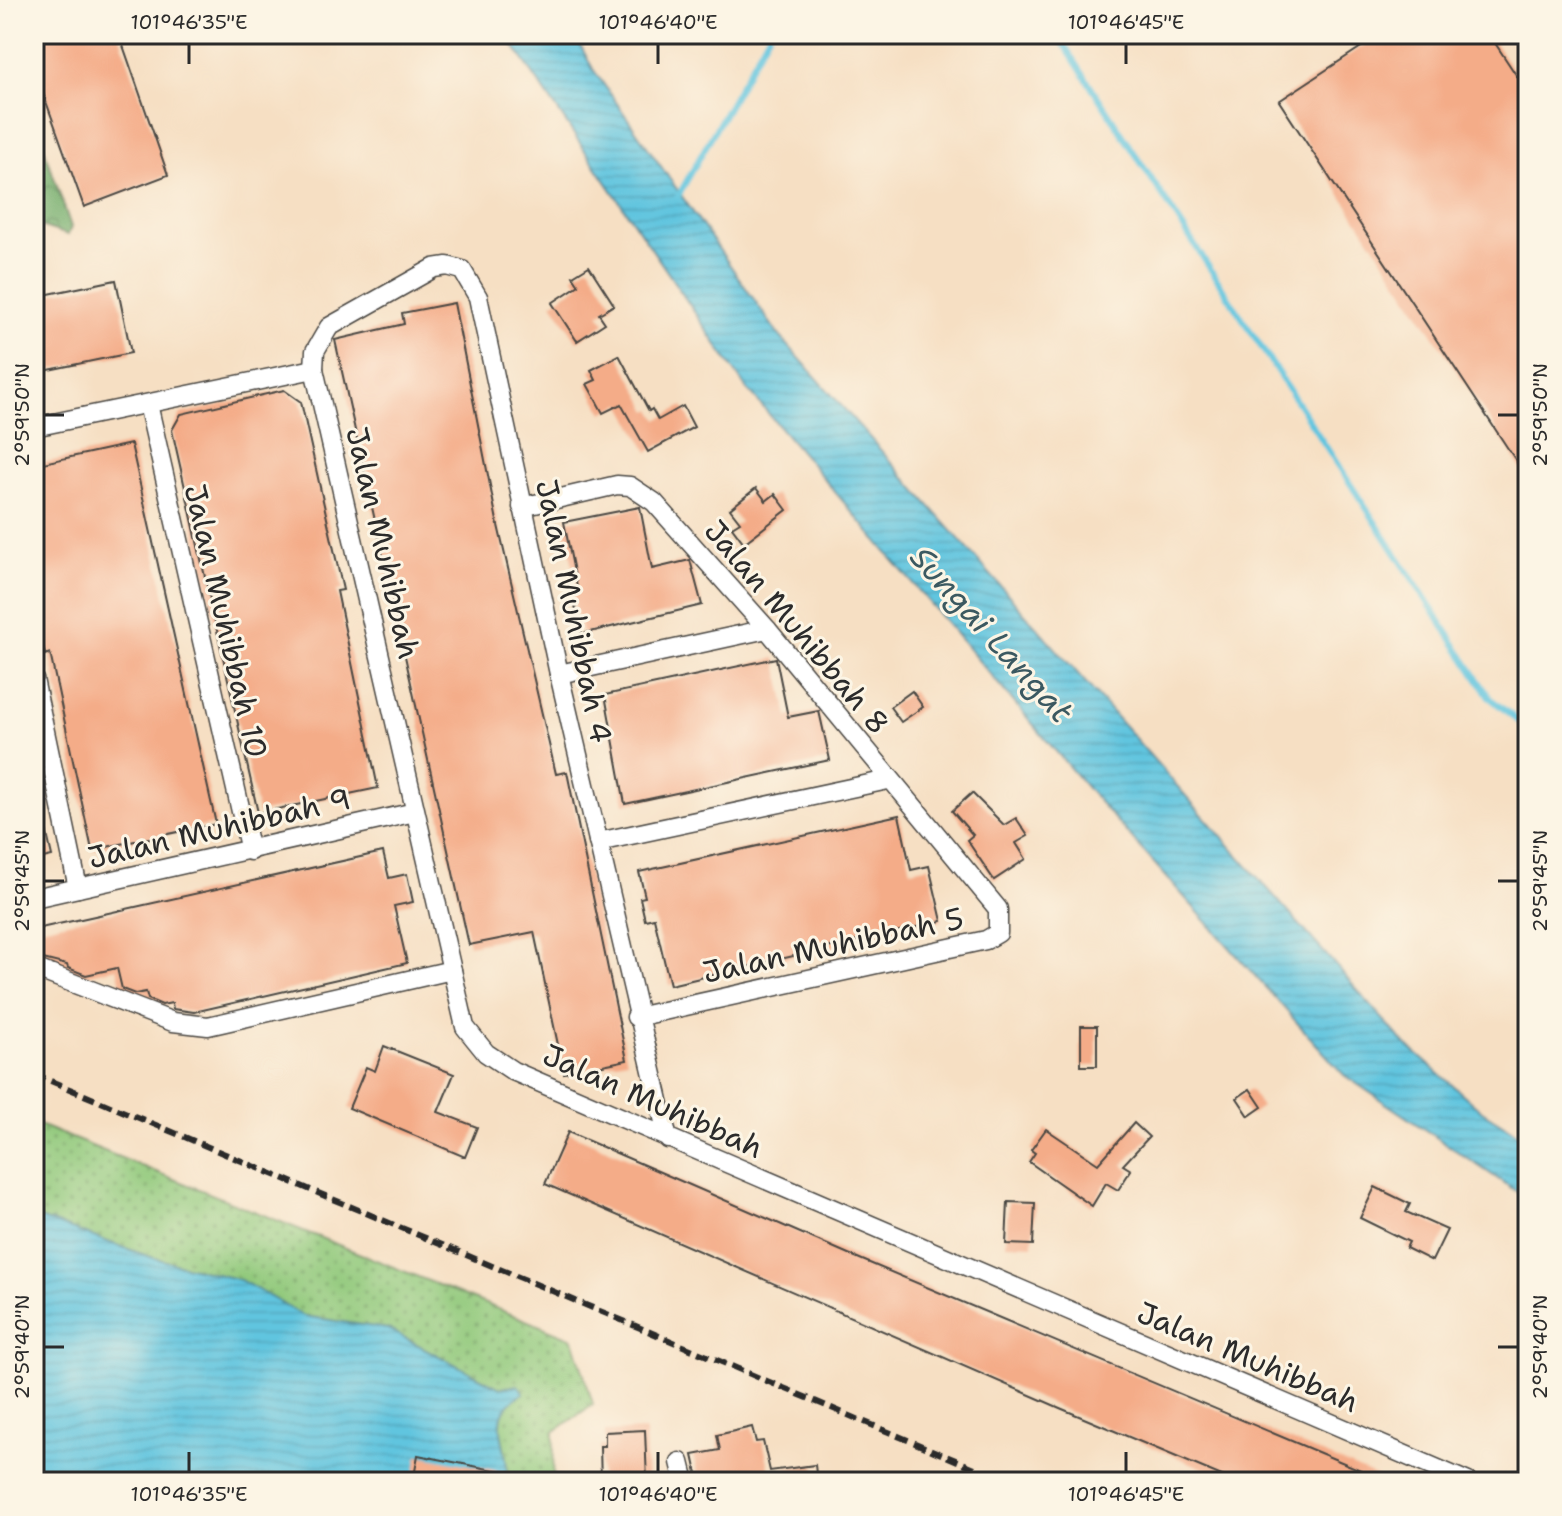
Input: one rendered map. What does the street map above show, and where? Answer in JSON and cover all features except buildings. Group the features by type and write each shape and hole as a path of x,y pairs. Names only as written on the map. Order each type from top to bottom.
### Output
{"street":[{"name":"Jalan Muhibbah 4","path":"315,360 329,327 421,276 447,266 462,270 478,297 636,1017 668,1139"},
{"path":"34,427 148,404 315,360"},
{"name":"Jalan Muhibbah","path":"315,360 465,1027 486,1053 513,1071 668,1139 1468,1482"},
{"name":"Jalan Muhibbah 10","path":"148,404 250,851"},
{"name":"Jalan Muhibbah 8","path":"522,507 617,485 630,486 654,502 767,629 888,780 988,893"},
{"path":"559,674 767,629"},
{"path":"34,679 78,888"},
{"path":"598,842 888,780"},
{"name":"Jalan Muhibbah 9","path":"34,898 415,812"},
{"name":"Jalan Muhibbah 5","path":"636,1017 986,940 998,933 1000,922 998,909 988,893"},
{"path":"34,968 173,1022 208,1026 452,970"},
{"path":"680,1462 685,1482"}],"green space":[{"path":"34,119 71,227 68,235 34,224"},
{"path":"34,1123 573,1339 593,1404 554,1432 553,1482 34,1482"}],"water":[{"name":"Sungai Langat","path":"506,34 574,34 593,69 778,334 1404,1043 1482,1111 1528,1140 1528,1199 1344,1075 1094,796 744,385"},
{"path":"34,1216 151,1257 240,1280 304,1316 388,1329 500,1388 518,1385 524,1393 511,1402 501,1421 506,1482 34,1482"}],"waterway":[{"path":"677,198 769,34"},
{"path":"1057,34 1490,698 1528,729"}],"railway":[{"path":"34,1074 1008,1482"}]}
